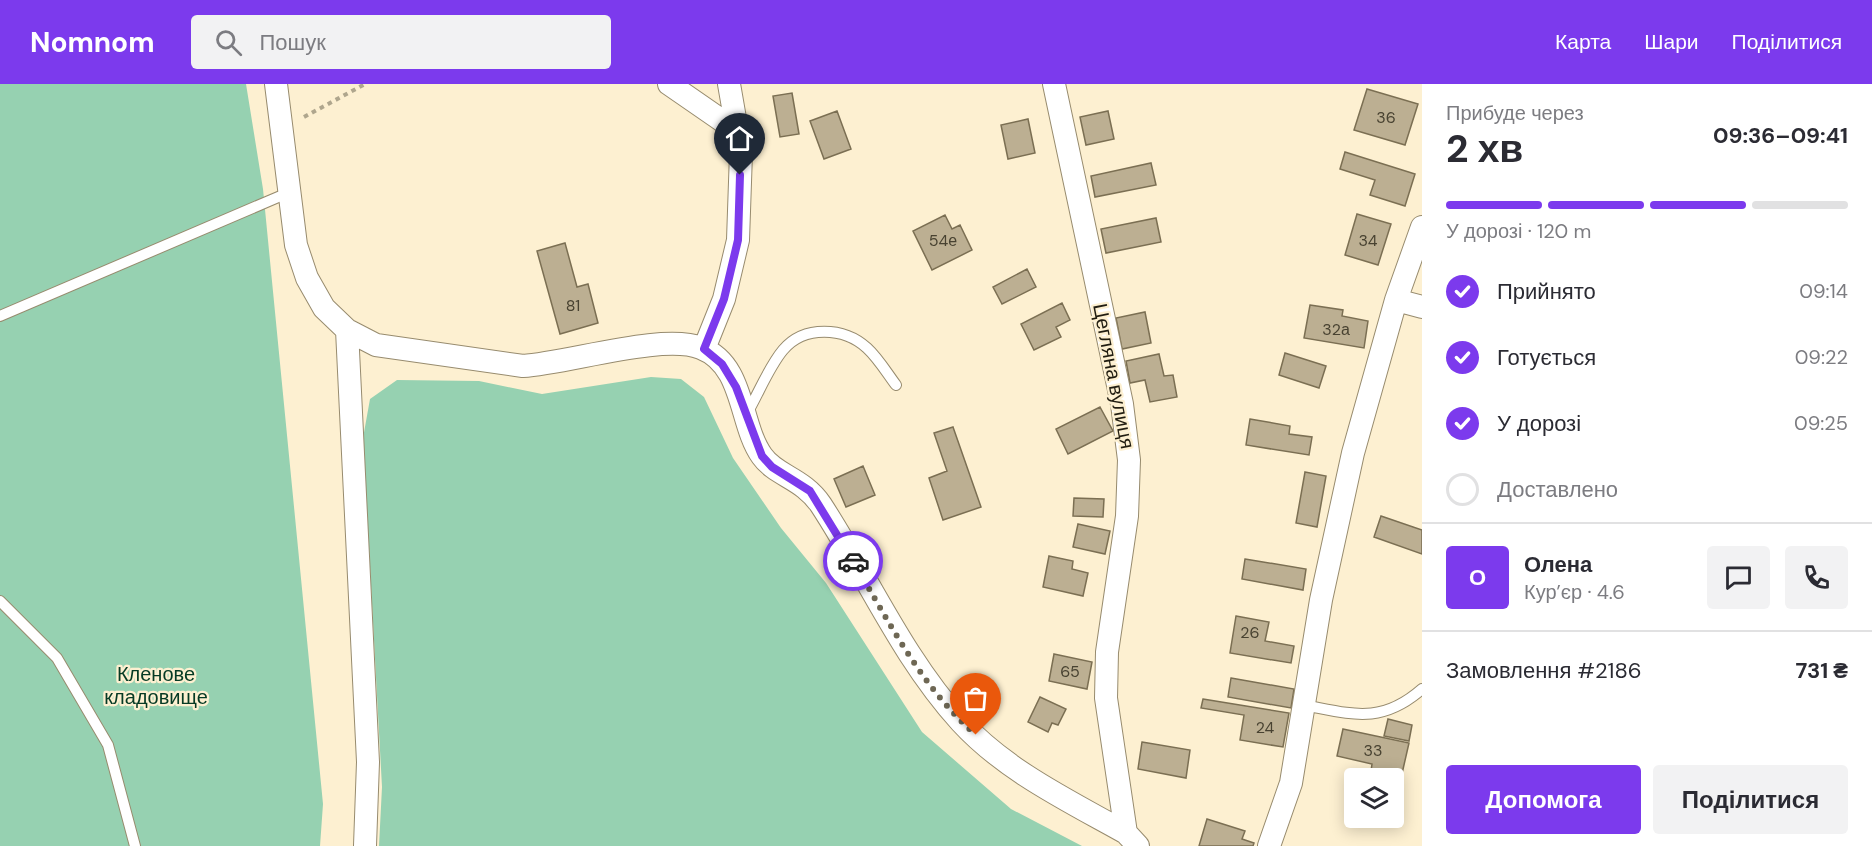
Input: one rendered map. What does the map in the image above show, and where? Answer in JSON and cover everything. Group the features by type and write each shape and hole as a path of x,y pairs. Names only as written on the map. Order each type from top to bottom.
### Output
{"street":[{"path":"276,84 296,245 307,278 324,308 348,330 376,345 523,366 547,365 663,343 683,342 704,349 727,372 736,387 762,456 772,467 799,481 820,504 900,641 962,723 1002,759 1132,840"},
{"path":"669,84 737,131"},
{"path":"704,349 724,299 738,240 741,153 729,84"},
{"name":"Цегляна вулиця","path":"1054,84 1122,404 1129,460 1127,516 1107,652 1106,698 1132,840"},
{"path":"1269,846 1291,783 1321,600 1353,453 1396,300 1422,227"},
{"path":"1396,300 1422,307"},
{"path":"348,330 368,762 365,846"}],"lane":[{"path":"0,316 290,192"},
{"path":"746,416 783,350 803,336 825,331 846,334 867,348 896,385"},
{"path":"0,601 57,658 108,745 135,846"},
{"path":"1303,705 1363,716 1386,712 1407,703 1422,689"}],"path":[{"path":"282,128 366,84"}],"green space":[{"name":"Кленове кладовище","path":"0,84 246,84 263,189 323,804 320,846 0,846"},
{"path":"651,377 681,379 704,397 733,458 781,528 826,583 922,732 1011,809 1082,846 379,846 382,787 363,438 370,399 397,380 479,381 542,394"}],"building":[{"path":"1367,89 1418,104 1405,145 1354,130"},
{"path":"792,93 799,134 780,137 773,96"},
{"path":"837,111 851,149 824,159 810,121"},
{"path":"1108,111 1114,139 1086,145 1080,117"},
{"path":"1028,119 1035,153 1008,159 1001,125"},
{"path":"1345,152 1415,174 1405,206 1370,195 1375,180 1340,169"},
{"path":"1151,163 1156,185 1095,197 1091,176"},
{"path":"1357,214 1391,224 1378,265 1345,255"},
{"path":"945,215 952,229 960,225 972,250 932,270 913,231"},
{"path":"1156,218 1161,242 1106,253 1101,229"},
{"path":"565,243 577,287 588,284 598,323 560,334 537,251"},
{"path":"1027,269 1036,287 1002,304 993,287"},
{"path":"1062,303 1070,320 1056,327 1061,337 1034,350 1021,324"},
{"path":"1310,305 1343,310 1342,316 1368,321 1364,348 1304,338"},
{"path":"1145,312 1151,343 1122,349 1116,318"},
{"path":"1285,353 1326,366 1319,388 1279,375"},
{"path":"1159,354 1164,376 1173,375 1177,397 1150,402 1145,380 1130,383 1126,361"},
{"path":"1100,407 1113,431 1068,454 1056,429"},
{"path":"1250,419 1290,426 1289,434 1312,437 1309,455 1246,445"},
{"path":"953,427 981,507 943,520 929,478 947,471 934,433"},
{"path":"863,466 875,495 846,507 834,479"},
{"path":"1305,472 1326,476 1317,527 1296,523"},
{"path":"1074,498 1104,499 1103,517 1073,516"},
{"path":"1381,516 1422,530 1422,554 1374,537"},
{"path":"1078,524 1110,531 1105,554 1073,547"},
{"path":"1049,556 1073,561 1072,569 1088,573 1083,596 1043,587"},
{"path":"1245,559 1306,569 1303,590 1242,579"},
{"path":"1236,616 1269,622 1265,641 1294,646 1291,663 1230,653"},
{"path":"1054,654 1092,662 1087,689 1049,681"},
{"path":"1231,678 1294,689 1291,708 1228,697"},
{"path":"1040,697 1066,709 1058,725 1052,723 1048,732 1028,722"},
{"path":"1203,699 1289,713 1283,747 1240,740 1244,715 1201,708"},
{"path":"1388,719 1412,725 1409,741 1384,736"},
{"path":"1343,729 1409,743 1403,768 1371,768 1372,764 1337,756"},
{"path":"1142,742 1190,750 1186,778 1138,769"},
{"path":"1207,819 1245,831 1242,839 1254,843 1253,846 1199,846"}],"way so far":[{"path":"853,561 900,641 930,684 962,723 976,735"}],"route":[{"path":"740,175 738,240 724,299 704,349 722,364 736,387 762,456 772,467 799,481 810,491 853,561"}]}
